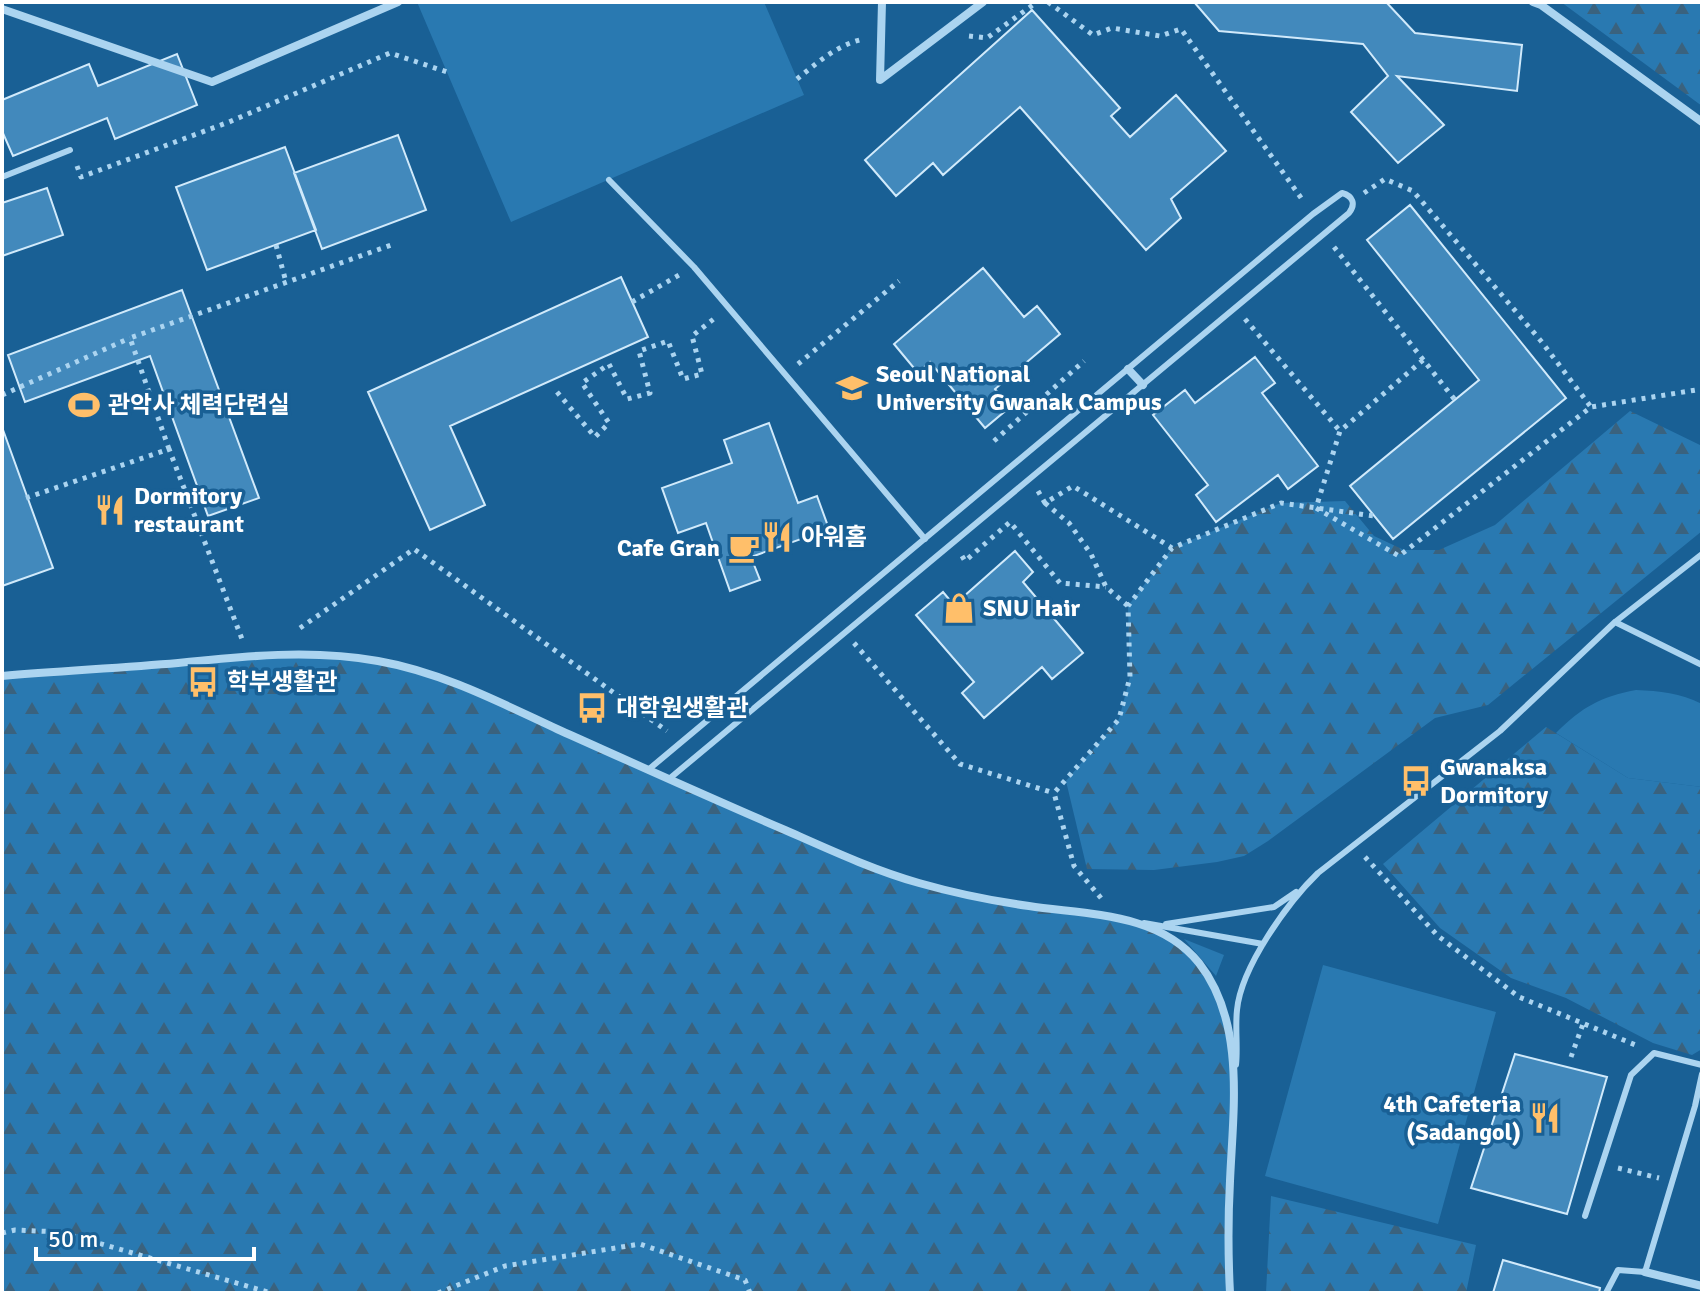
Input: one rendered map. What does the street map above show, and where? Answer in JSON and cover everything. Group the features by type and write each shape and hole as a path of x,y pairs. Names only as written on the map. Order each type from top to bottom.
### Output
{"street":[{"path":"2,9 212,82 398,2"},
{"path":"882,2 880,80 983,2"},
{"path":"1533,2 1702,122"},
{"path":"1128,369 1143,385"},
{"path":"459,684 669,779"},
{"path":"702,795 819,845"},
{"path":"1133,921 1185,949 1208,977 1226,1020 1233,1102"},
{"path":"1645,1272 1702,1286"}],"lane":[{"path":"2,177 70,150"},
{"path":"609,180 694,267 925,539"},
{"path":"648,770 1313,214 1342,193 1353,200 1349,213 669,779"},
{"path":"1133,921 1172,924 1274,907 1303,888 1354,844 1500,731 1615,622 1702,554"},
{"path":"1615,622 1702,665"},
{"path":"2,676 249,655 378,661 459,684 702,795"},
{"path":"819,845 917,883 1024,906 1117,917 1263,944"},
{"path":"1230,1293 1227,1243 1238,1047 1237,1007 1263,944 1303,888"},
{"path":"1585,1216 1631,1075 1654,1053 1702,1065"},
{"path":"1606,1293 1618,1270 1645,1272 1702,1074"}],"path":[{"path":"1048,2 1093,35 1112,28 1160,36 1181,29 1313,214"},
{"path":"70,150 81,177 229,122 390,53 447,72"},
{"path":"1353,200 1385,179 1413,191 1541,341 1591,407"},
{"path":"1323,234 1455,400"},
{"path":"2,395 130,338 394,244"},
{"path":"276,245 286,282"},
{"path":"632,302 694,267"},
{"path":"785,375 899,281"},
{"path":"557,392 595,437 609,423 582,383 609,364 627,399 650,393 639,351 668,341 683,379 702,374 692,336 729,308"},
{"path":"1235,308 1340,431"},
{"path":"130,338 169,449 249,655"},
{"path":"1316,508 1340,431 1423,360"},
{"path":"994,441 1084,361"},
{"path":"1316,508 1399,556 1591,407 1702,389"},
{"path":"26,498 169,449"},
{"path":"1030,479 1045,503 1069,523 1091,554 1106,587 1128,606"},
{"path":"1045,503 1073,486 1172,548"},
{"path":"1054,793 1119,719 1130,677 1128,606 1172,548 1281,503 1374,516"},
{"path":"953,544 965,561 1010,522 1060,583 1106,587"},
{"path":"300,628 414,549 682,742"},
{"path":"846,633 960,764 1054,793"},
{"path":"1054,793 1074,866 1117,917"},
{"path":"1354,844 1438,936 1519,997 1654,1053"},
{"path":"1571,1057 1583,1024"},
{"path":"1602,1164 1671,1181"},
{"path":"2,1233 15,1230 60,1232 271,1293"},
{"path":"438,1293 505,1266 640,1244 745,1280 750,1293"}],"green space":[{"path":"417,2 764,2 804,95 511,222"},
{"path":"1561,2 1702,2 1702,106"},
{"path":"1630,411 1702,446 1702,531 1488,705 1435,718 1244,856 1154,870 1087,869 1066,781 1119,719 1130,677 1128,606 1172,548 1281,503 1345,501 1374,536 1404,550 1439,550 1495,525"},
{"path":"249,655 378,661 459,684 702,795 917,883 1024,906 1133,921 1185,949 1218,998 1230,1044 1230,1293 2,1293 2,676"},
{"path":"1636,690 1670,693 1702,704 1702,787 1628,778 1556,733 1592,704"},
{"path":"1546,727 1628,778 1702,787 1702,1049 1692,1055 1653,1043 1566,998 1511,978 1440,928 1383,864"},
{"path":"1184,939 1224,955 1216,976"},
{"path":"1323,965 1496,1012 1438,1224 1265,1176"},
{"path":"1271,1196 1476,1245 1466,1293 1266,1293"}],"building":[{"path":"1194,2 1387,3 1415,33 1522,45 1517,91 1397,76 1444,125 1398,163 1351,112 1388,76 1363,44 1219,31"},
{"path":"1032,10 1120,108 1111,116 1130,137 1176,95 1226,151 1171,199 1181,218 1146,250 1020,107 943,175 933,163 896,196 865,160"},
{"path":"177,54 197,105 115,139 107,118 13,156 2,131 2,100 89,64 98,86"},
{"path":"398,135 426,210 322,249 294,173"},
{"path":"285,147 316,230 207,270 176,187"},
{"path":"47,188 63,235 2,256 2,203"},
{"path":"1410,205 1566,398 1393,539 1350,486 1479,380 1367,240"},
{"path":"983,268 1024,317 1037,306 1060,334 995,389 1010,407 985,428 930,362 918,373 894,344"},
{"path":"621,277 648,337 450,426 485,505 430,530 368,392"},
{"path":"182,290 259,498 208,516 150,356 25,402 8,355"},
{"path":"1255,357 1275,383 1262,393 1318,466 1288,489 1278,475 1216,522 1196,495 1208,485 1153,415 1185,390 1195,403"},
{"path":"769,423 798,503 817,496 829,529 751,557 760,580 730,591 706,523 678,533 662,488 732,463 724,440"},
{"path":"2,427 53,568 2,586"},
{"path":"1015,551 1033,572 1023,582 1083,653 1052,679 1042,667 984,718 962,693 974,682 916,615 943,592 954,605"},
{"name":"4th Cafeteria (Sadangol)","path":"1515,1054 1607,1077 1567,1214 1471,1188"},
{"path":"1503,1260 1600,1288 1599,1293 1493,1293"}],"place":[{"name":"Seoul National University Gwanak Campus","path":"852,388"},
{"name":"관악사 체력단련실","path":"84,405"},
{"name":"Dormitory restaurant","path":"110,510"},
{"name":"아워홈","path":"777,537"},
{"name":"Cafe Gran","path":"744,548"},
{"name":"SNU Hair","path":"959,608"},
{"name":"학부생활관","path":"203,682"},
{"name":"대학원생활관","path":"592,708"},
{"name":"Gwanaksa Dormitory","path":"1416,781"},
{"name":"4th Cafeteria (Sadangol)","path":"1545,1118"}]}
